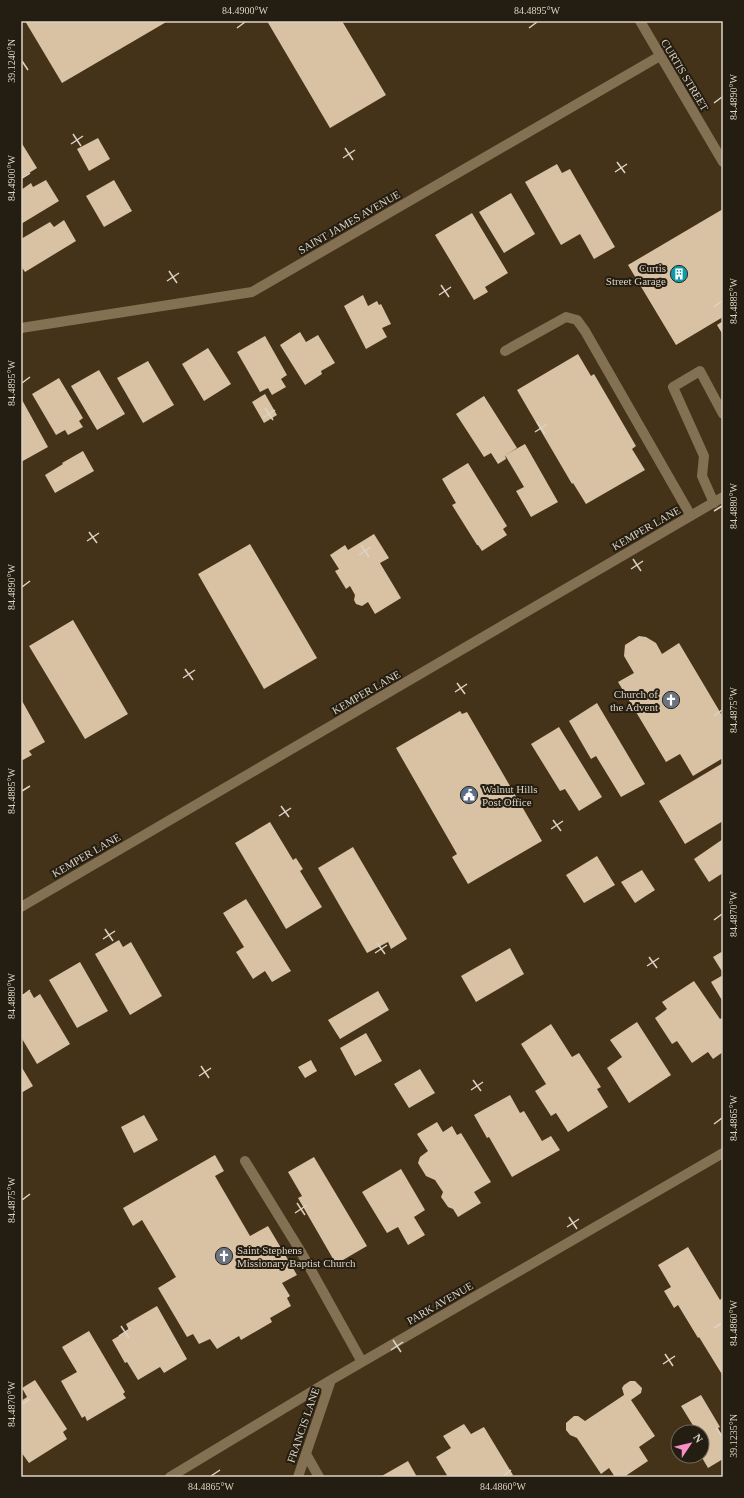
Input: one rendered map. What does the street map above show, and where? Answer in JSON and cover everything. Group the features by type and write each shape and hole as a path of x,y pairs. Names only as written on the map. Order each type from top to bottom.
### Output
{"street":[{"name":"CURTIS STREET","path":"640,21 723,162"},
{"name":"SAINT JAMES AVENUE","path":"21,328 252,292 660,56"},
{"path":"504,350 566,317 577,320 585,331 691,516"},
{"path":"714,503 702,476 704,456 673,387 700,371 723,414"},
{"name":"KEMPER LANE","path":"21,907 723,497"},
{"name":"PARK AVENUE","path":"170,1477 331,1380 723,1152"},
{"path":"245,1161 301,1252 362,1362"},
{"name":"FRANCIS LANE","path":"298,1477 331,1380"},
{"path":"306,1454 320,1477"}],"building":[{"path":"25,21 168,21 62,83"},
{"path":"267,21 342,21 386,95 330,128"},
{"path":"98,138 110,159 89,171 77,149"},
{"path":"21,142 37,168 21,178"},
{"path":"557,164 562,173 570,169 615,247 594,259 580,234 561,245 525,182"},
{"path":"46,180 59,201 21,224 21,190 31,183 33,187"},
{"path":"114,180 132,211 104,227 86,196"},
{"path":"511,193 535,234 504,253 479,212"},
{"name":"Curtis Street Garage","path":"723,209 723,317 676,345 628,265"},
{"path":"472,213 508,273 485,287 488,292 474,300 435,235"},
{"path":"64,220 76,241 25,272 21,266 21,239 50,222 54,227"},
{"path":"363,295 368,306 377,301 379,305 381,304 391,324 382,328 387,337 366,349 344,306"},
{"path":"723,321 723,335 717,325"},
{"path":"300,332 306,342 318,335 335,363 321,371 322,374 305,385 280,345"},
{"path":"265,336 287,375 281,379 286,387 272,395 268,388 260,392 237,352"},
{"path":"208,348 231,384 204,401 182,364"},
{"path":"578,354 591,376 594,374 636,446 632,449 645,470 586,504 573,483 572,484 517,390"},
{"path":"148,361 174,405 143,423 117,378"},
{"path":"99,370 125,414 97,430 71,386"},
{"path":"59,378 83,418 79,421 83,427 68,435 65,430 56,435 32,394"},
{"path":"265,394 277,415 264,423 252,402"},
{"path":"484,396 517,448 507,454 525,444 558,502 531,517 516,491 524,487 505,455 506,459 498,464 491,453 484,457 456,414"},
{"path":"21,398 48,447 21,462"},
{"path":"83,451 94,471 55,493 45,475"},
{"path":"468,463 507,526 503,529 507,535 482,551 452,505 456,503 442,479"},
{"path":"374,534 389,558 380,563 401,598 375,614 368,602 362,606 356,604 354,600 355,595 350,586 346,589 335,571 339,569 330,555 345,545 348,550"},
{"path":"250,544 317,658 264,689 198,574"},
{"path":"73,620 128,714 85,739 29,646"},
{"name":"Church of the Advent","path":"639,636 646,637 656,643 662,654 679,643 723,717 723,758 693,776 680,754 666,762 618,682 634,673 624,656 625,645"},
{"path":"21,699 45,742 29,751 32,755 21,761"},
{"path":"597,703 645,784 621,797 596,756 591,759 569,721"},
{"name":"Walnut Hills Post Office","path":"460,711 462,714 467,712 542,841 468,884 452,857 457,854 396,748"},
{"path":"559,727 602,797 579,811 565,789 560,791 531,744"},
{"path":"723,763 723,821 685,844 659,801"},
{"path":"270,822 293,860 296,858 303,869 300,871 322,907 286,929 235,843"},
{"path":"723,839 723,873 709,882 694,859"},
{"path":"353,847 407,939 391,949 388,942 367,953 318,868"},
{"path":"597,856 615,885 584,903 566,875"},
{"path":"642,870 655,890 635,903 621,882"},
{"path":"246,899 291,971 272,982 265,971 253,979 236,952 244,947 223,913"},
{"path":"119,940 123,947 131,942 162,996 130,1015 95,954"},
{"path":"510,948 524,974 476,1002 461,976"},
{"path":"723,951 723,973 713,957"},
{"path":"80,962 108,1011 77,1028 49,980"},
{"path":"723,975 723,1002 711,982"},
{"path":"694,981 720,1019 722,1018 723,1020 723,1052 713,1059 708,1052 692,1063 677,1041 672,1044 655,1018 667,1009 662,1002"},
{"path":"30,991 34,998 40,994 70,1044 37,1064 21,1037 21,996"},
{"path":"378,991 389,1010 340,1039 328,1020"},
{"path":"637,1022 671,1075 629,1103 607,1068 622,1057 610,1040"},
{"path":"551,1024 572,1057 579,1053 601,1087 597,1089 608,1107 568,1132 556,1113 551,1116 535,1091 546,1084 521,1044"},
{"path":"366,1033 382,1061 355,1076 340,1048"},
{"path":"311,1060 317,1071 305,1078 298,1067"},
{"path":"21,1066 33,1086 21,1093"},
{"path":"420,1069 435,1093 409,1108 394,1084"},
{"path":"510,1095 520,1113 524,1111 542,1141 551,1136 560,1150 512,1177 489,1137 487,1138 474,1115"},
{"path":"144,1115 158,1140 134,1153 121,1127"},
{"path":"437,1122 443,1132 452,1126 457,1135 461,1133 491,1182 474,1192 481,1203 458,1217 453,1209 448,1207 441,1197 443,1192 435,1180 426,1176 418,1163 420,1157 428,1151 417,1134"},
{"name":"Saint Stephens Missionary Baptist Church","path":"215,1155 224,1171 215,1176 250,1236 268,1226 297,1275 282,1283 290,1296 287,1298 291,1306 270,1318 272,1322 241,1340 239,1336 217,1349 210,1339 199,1344 193,1334 187,1337 158,1288 176,1277 142,1220 133,1226 123,1208"},
{"path":"314,1157 367,1246 336,1264 298,1198 302,1196 288,1172"},
{"path":"401,1169 425,1210 414,1217 425,1235 408,1245 398,1227 387,1233 362,1192"},
{"path":"688,1247 720,1300 722,1298 723,1299 723,1376 678,1305 674,1308 664,1291 671,1287 658,1265"},
{"path":"157,1306 187,1359 164,1373 160,1367 138,1380 127,1362 125,1363 112,1340 129,1330 126,1324"},
{"path":"89,1331 125,1392 123,1394 126,1398 87,1421 85,1416 82,1418 61,1381 77,1372 62,1347"},
{"path":"35,1380 67,1429 63,1432 67,1439 29,1463 21,1452 21,1401 27,1397 22,1388"},
{"path":"630,1381 635,1381 642,1388 641,1393 631,1400 655,1436 639,1447 648,1461 624,1477 615,1477 609,1468 601,1474 577,1438 570,1435 566,1430 566,1423 574,1416 578,1416 585,1421 624,1395 622,1388"},
{"path":"701,1395 720,1427 718,1428 723,1437 723,1459 708,1468 706,1464 710,1464 710,1424 692,1424 681,1406"},
{"path":"464,1424 471,1434 484,1427 513,1475 509,1477 448,1477 436,1457 451,1448 443,1436"},
{"path":"408,1461 417,1477 380,1477"}],"place":[{"name":"Curtis Street Garage","path":"679,274"},
{"name":"Church of the Advent","path":"671,700"},
{"name":"Walnut Hills Post Office","path":"469,795"},
{"name":"Saint Stephens Missionary Baptist Church","path":"224,1256"}]}
